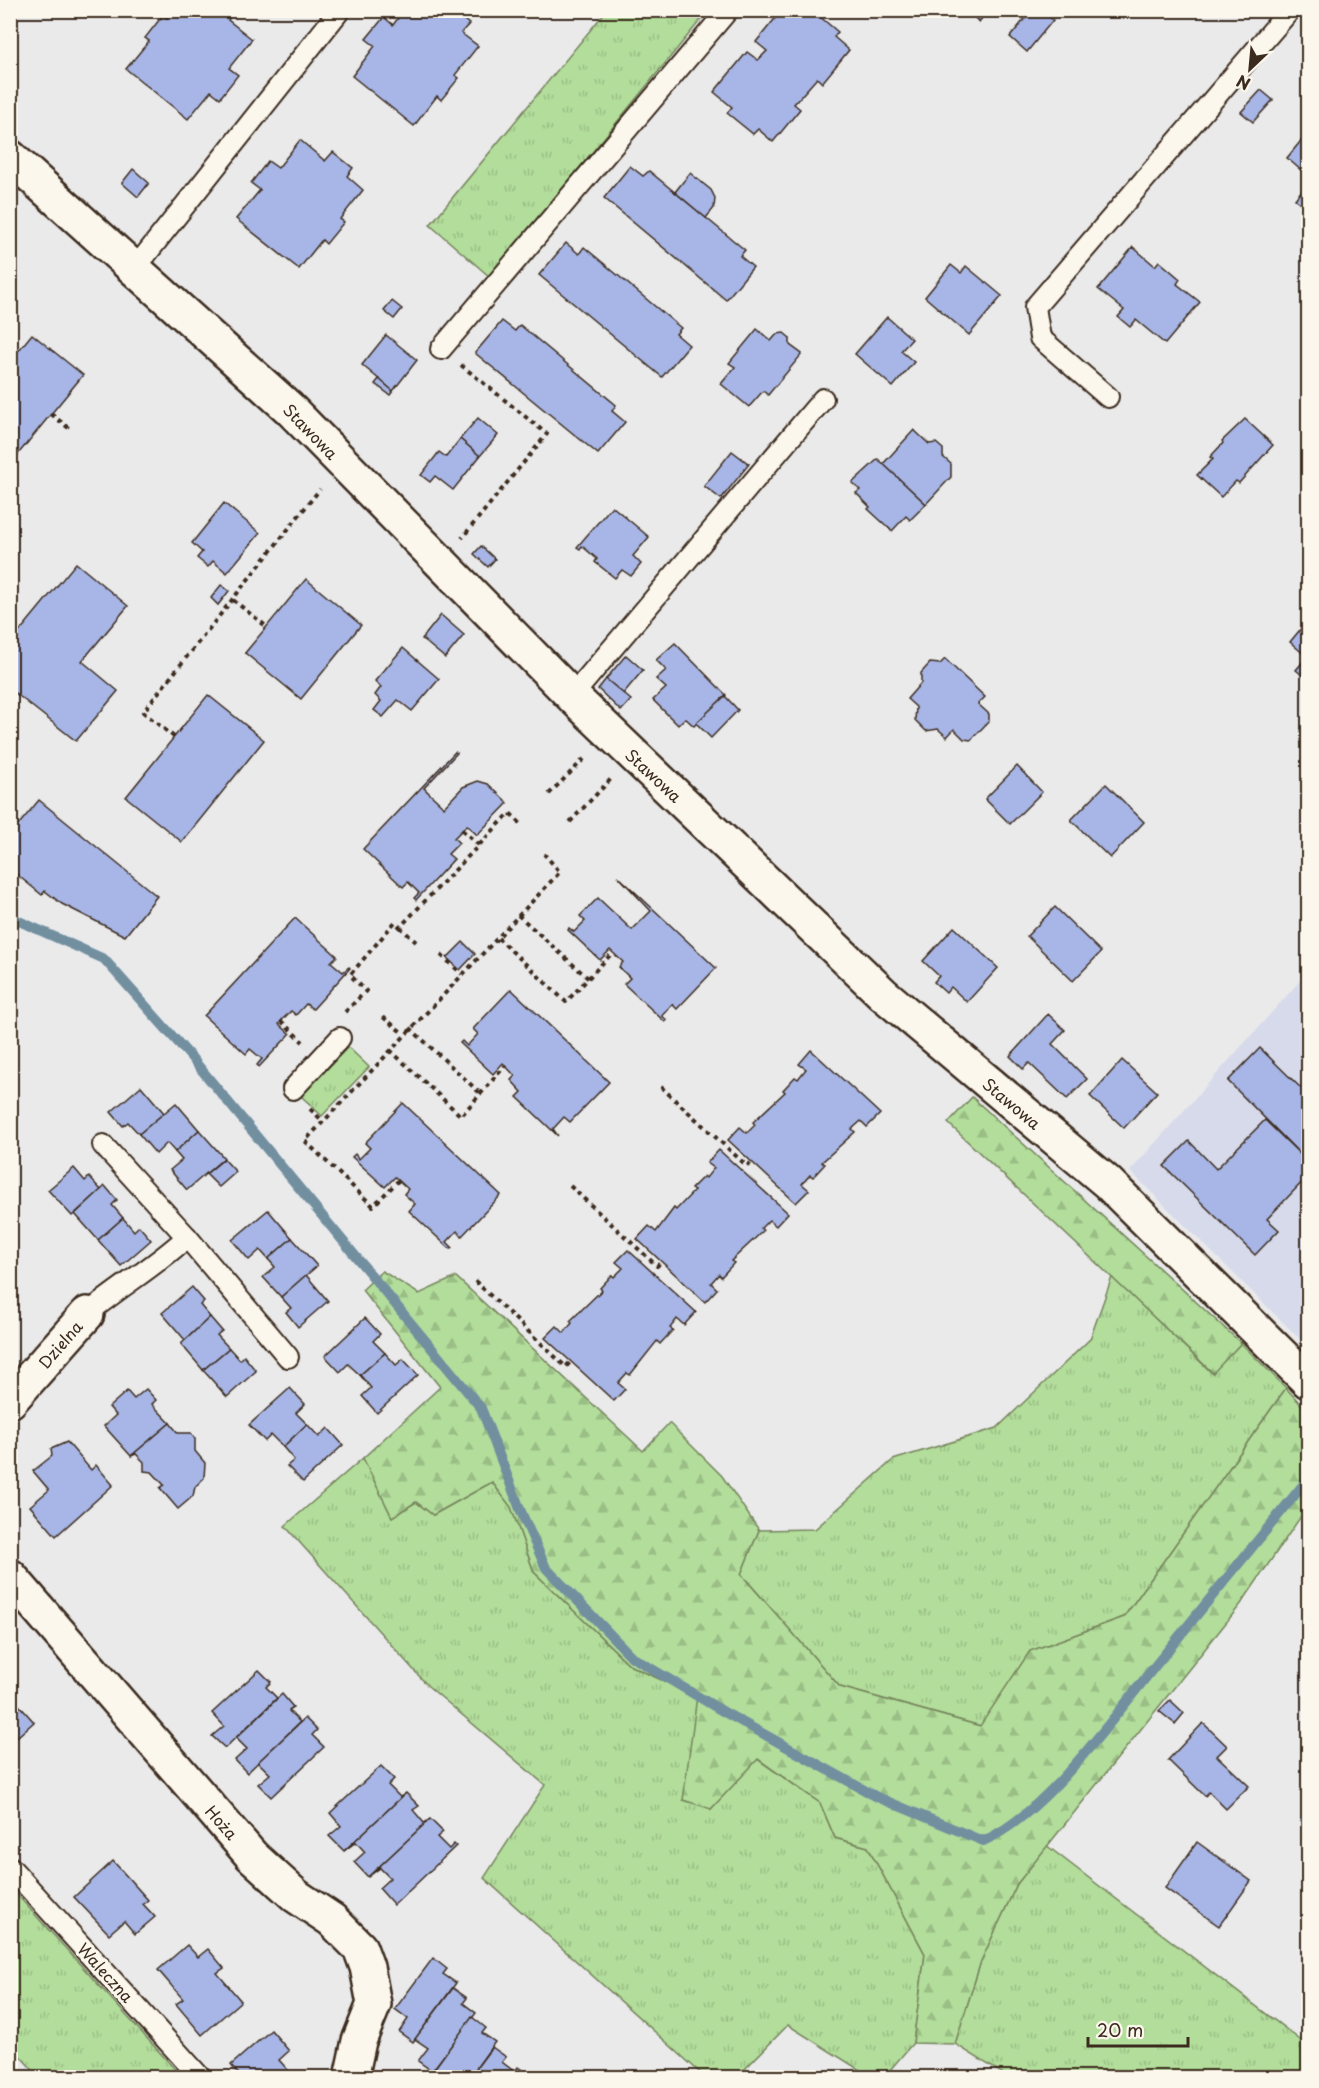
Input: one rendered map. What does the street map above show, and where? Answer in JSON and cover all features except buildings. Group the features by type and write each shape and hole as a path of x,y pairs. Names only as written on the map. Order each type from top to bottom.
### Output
{"street":[{"name":"Stawowa","path":"10,157 136,267 289,408 443,562 572,696 883,994 1107,1182 1308,1381"},
{"name":"Dzielna","path":"10,1401 87,1314"},
{"name":"Hoża","path":"10,1576 252,1856 296,1896 332,1920 360,1948 367,1967 374,2004 359,2041 351,2078"}],"lane":[{"path":"136,267 340,10"},
{"path":"441,349 728,10"},
{"path":"1108,397 1040,338 1035,307 1290,10"},
{"path":"572,696 822,399"},
{"path":"293,1089 339,1028"},
{"path":"103,1145 187,1237 288,1357"},
{"path":"87,1314 111,1293 166,1257 187,1237"},
{"name":"Waleczna","path":"10,1867 201,2078"}],"path":[{"path":"441,349 547,434 443,562"},
{"path":"51,414 70,430"},
{"path":"174,737 143,712 324,484 334,455"},
{"path":"233,600 267,627"},
{"path":"549,794 591,753"},
{"path":"570,822 612,778"},
{"path":"400,927 510,813 520,823"},
{"path":"462,830 478,845"},
{"path":"399,1180 373,1206 305,1141 560,872 544,854"},
{"path":"518,915 588,979"},
{"path":"339,1028 366,991 350,975 396,922 416,942"},
{"path":"498,938 566,1002 613,952"},
{"path":"441,955 462,974"},
{"path":"383,1017 404,1034"},
{"path":"281,1021 310,1048"},
{"path":"410,1028 480,1094"},
{"path":"390,1050 460,1116 505,1066"},
{"path":"661,1087 747,1166 752,1162"},
{"path":"305,1105 322,1121"},
{"path":"570,1186 657,1266 661,1262"},
{"path":"476,1281 566,1367 571,1361"}],"shaded area":[{"path":"1308,972 1308,1347 1130,1171"}],"green space":[{"path":"606,11 708,11 490,277 430,225"},
{"path":"348,1047 369,1067 322,1116 301,1096"},
{"path":"972,1097 1241,1343 1213,1373 948,1123"},
{"path":"382,1271 419,1294 456,1277 643,1451 669,1423 722,1476 759,1530 741,1574 840,1687 980,1726 1030,1651 1124,1617 1286,1388 1308,1412 1308,1506 1241,1604 1017,1884 981,1961 955,2044 913,2043 925,1954 868,1847 835,1838 820,1803 758,1759 711,1809 683,1800 697,1696 631,1666 534,1572 511,1507 492,1482 433,1515 416,1502 392,1517 363,1458 440,1387 362,1290"},
{"path":"1112,1277 1212,1373 1241,1343 1286,1388 1124,1617 1030,1651 981,1726 840,1687 741,1574 759,1530 815,1529 893,1460 997,1428 1090,1339"},
{"path":"363,1458 392,1517 416,1502 433,1515 492,1482 511,1507 534,1572 631,1666 697,1696 711,1809 757,1759 820,1803 835,1838 868,1847 925,1954 913,2043 884,2077 871,2077 788,2025 737,2077 705,2077 484,1878 545,1785 428,1686 285,1526"},
{"path":"1046,1845 1308,2046 1308,2077 1008,2077 955,2044 981,1961 1017,1884"},
{"path":"10,1888 182,2077 39,2077 11,2046"}],"waterway":[{"path":"10,917 104,959 191,1057 481,1408 522,1514 546,1568 632,1657 724,1712 877,1797 983,1841 1006,1829 1053,1789 1076,1764 1308,1479"}]}
